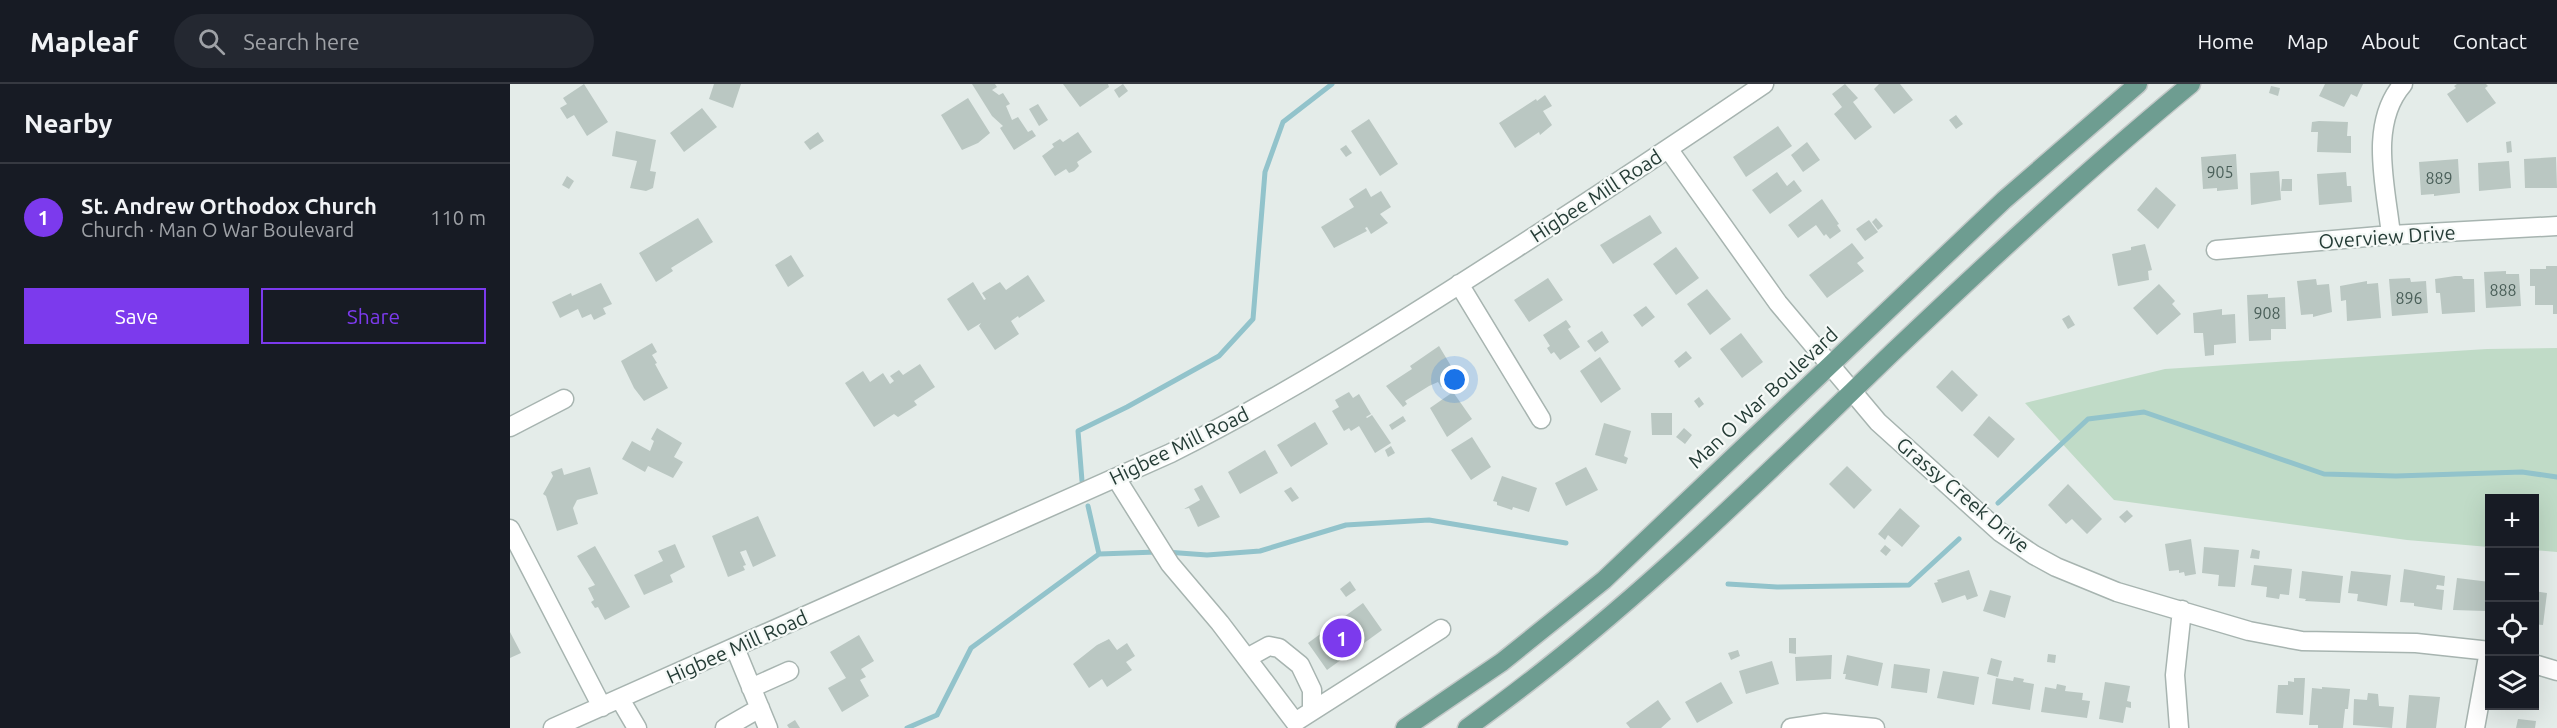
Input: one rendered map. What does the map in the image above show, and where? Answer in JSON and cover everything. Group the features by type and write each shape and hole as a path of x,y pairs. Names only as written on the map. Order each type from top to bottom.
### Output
{"main road":[{"name":"Man O War Boulevard","path":"1405,728 1502,662 1604,580 2004,200 2138,84"},
{"path":"1467,728 1602,624 1696,540 2046,208 2191,84"}],"street":[{"name":"Higbee Mill Road","path":"553,728 1171,453 1279,395 1459,284 1669,150 1764,84"},
{"path":"2391,235 2382,155 2383,124 2390,104 2403,84"},
{"name":"Grassy Creek Drive","path":"1669,150 1778,303 1878,422 2000,532 2034,555 2056,567 2117,592 2249,631 2302,641 2416,643 2485,651"},
{"name":"Overview Drive","path":"2217,250 2391,235 2557,226"},
{"path":"1459,284 1541,419"},
{"path":"510,426 564,399"},
{"path":"1116,478 1170,564 1247,658 1295,722 1441,629"},
{"path":"510,529 602,707"},
{"path":"2179,728 2175,675 2182,610"},
{"path":"1247,658 1269,646 1280,648 1300,665 1312,690 1312,711"},
{"path":"735,648 768,728"},
{"path":"2475,728 2488,656"},
{"path":"2539,665 2557,671"},
{"path":"751,688 789,671"},
{"path":"620,699 629,726"},
{"path":"725,728 760,708"},
{"path":"1791,728 1825,723 1875,728"}],"green space":[{"path":"2557,348 2557,552 2539,550 2539,494 2485,494 2485,547 2407,540 2114,500 2025,403 2165,369 2487,349"}],"building":[{"path":"584,84 608,122 587,136 574,115 567,119 560,108 567,104 563,98"},
{"path":"714,84 741,84 733,108 709,99"},
{"path":"972,84 995,84 997,87 992,90 999,95 1003,93 1010,104 1006,106 1012,120 1018,117 1028,132 1032,130 1036,136 1014,150 1000,128 1003,126 992,116"},
{"path":"1063,84 1108,84 1109,87 1080,107"},
{"path":"1123,84 1128,91 1119,98 1114,90"},
{"path":"1845,84 1858,98 1853,102 1872,127 1855,140 1834,114 1842,107 1832,94"},
{"path":"1879,84 1900,84 1913,100 1894,114 1874,89"},
{"path":"2325,84 2363,84 2357,97 2351,94 2344,107 2319,96"},
{"path":"2457,84 2486,84 2488,86 2485,88 2496,103 2467,123 2447,94 2456,88 2454,86"},
{"path":"2271,86 2280,88 2278,96 2269,93"},
{"path":"1545,95 1552,106 1543,111 1552,125 1540,135 1539,132 1515,148 1499,123"},
{"path":"968,98 990,133 978,143 962,150 941,115"},
{"path":"1038,104 1048,120 1039,126 1029,109"},
{"path":"702,108 717,127 684,152 670,133"},
{"path":"1956,115 1963,124 1956,129 1949,120"},
{"path":"1369,119 1398,164 1380,176 1351,131"},
{"path":"2312,122 2348,122 2347,136 2351,136 2351,153 2317,152 2318,132 2311,132"},
{"path":"1778,126 1792,146 1746,177 1733,157"},
{"path":"616,131 656,140 650,171 656,172 653,188 646,191 630,188 637,161 612,156"},
{"path":"818,132 824,141 810,150 804,142"},
{"path":"1078,132 1092,152 1077,162 1079,166 1074,171 1069,173 1066,169 1055,176 1042,156 1054,147 1052,144 1060,139 1063,142"},
{"path":"2511,141 2512,152 2507,153 2506,142"},
{"path":"1807,142 1820,160 1803,172 1791,155"},
{"path":"1346,145 1352,153 1346,157 1340,149"},
{"path":"2236,154 2238,189 2217,191 2217,188 2203,189 2201,157"},
{"path":"2556,157 2557,188 2525,188 2524,159"},
{"path":"2458,159 2460,193 2421,195 2419,162"},
{"path":"2509,161 2511,188 2479,191 2478,163"},
{"path":"2279,171 2281,200 2251,205 2250,173"},
{"path":"1777,172 1787,186 1794,180 1802,191 1770,214 1752,190"},
{"path":"2346,172 2347,186 2351,186 2352,202 2319,205 2317,174"},
{"path":"567,176 574,181 569,189 562,185"},
{"path":"2282,179 2292,179 2292,191 2281,191"},
{"path":"2156,187 2176,205 2158,229 2137,210"},
{"path":"1366,188 1371,197 1381,191 1391,207 1380,214 1388,223 1371,234 1367,227 1365,228 1367,231 1334,248 1321,227 1354,207 1349,199"},
{"path":"1822,199 1839,224 1837,225 1841,231 1830,239 1826,234 1824,236 1816,225 1798,238 1788,225"},
{"path":"1650,215 1662,233 1613,264 1600,245"},
{"path":"698,218 713,242 671,268 673,271 656,282 639,253"},
{"path":"1876,218 1883,226 1878,230 1872,222"},
{"path":"1869,220 1878,232 1865,241 1856,229"},
{"path":"1852,243 1864,258 1857,263 1864,271 1827,298 1809,275"},
{"path":"2145,244 2152,270 2148,271 2149,280 2118,286 2112,254"},
{"path":"1676,247 1699,278 1676,295 1653,264"},
{"path":"791,255 804,276 788,287 775,265"},
{"path":"2546,266 2557,266 2557,314 2553,314 2553,305 2535,305 2535,286 2530,286 2530,269 2546,269"},
{"path":"2506,271 2506,274 2519,274 2521,306 2486,308 2484,272"},
{"path":"1028,275 1045,301 1011,321 1019,334 995,350 979,326 981,323 968,331 947,299 973,282 984,300 986,299 982,293 1000,282 1006,290"},
{"path":"2455,276 2474,279 2475,312 2442,314 2440,293 2436,293 2435,279"},
{"path":"1548,278 1563,300 1529,322 1514,300"},
{"path":"2410,278 2411,282 2426,281 2428,313 2392,316 2389,279"},
{"path":"2316,279 2317,285 2329,284 2332,312 2313,317 2313,314 2301,315 2297,281"},
{"path":"2367,281 2367,284 2378,283 2381,318 2347,321 2346,300 2341,301 2340,286"},
{"path":"601,283 612,304 603,308 606,314 594,320 591,314 582,318 578,309 560,318 552,302"},
{"path":"2159,284 2175,301 2172,304 2181,314 2157,335 2133,308"},
{"path":"1707,289 1731,319 1710,335 1687,304"},
{"path":"2268,294 2268,298 2285,297 2286,329 2271,329 2271,340 2249,341 2247,295"},
{"path":"1646,306 1655,317 1642,327 1633,315"},
{"path":"2222,309 2222,315 2235,314 2236,343 2214,345 2214,355 2205,356 2203,333 2194,333 2193,313"},
{"path":"2069,315 2075,325 2068,329 2062,319"},
{"path":"1566,320 1571,327 1568,329 1580,347 1560,360 1554,352 1551,354 1547,348 1550,346 1543,335"},
{"path":"1602,331 1609,342 1595,352 1587,341"},
{"path":"1741,333 1763,362 1742,378 1720,349"},
{"path":"652,343 657,352 652,355 657,363 655,364 668,388 644,401 634,388 621,361"},
{"path":"1439,346 1454,371 1449,374 1452,379 1441,387 1438,382 1429,386 1405,401 1407,404 1403,407 1386,386 1412,369 1410,366"},
{"path":"1686,351 1692,358 1679,368 1674,361"},
{"path":"1600,357 1621,389 1601,403 1580,371"},
{"path":"920,364 935,387 914,401 917,405 898,417 894,414 874,427 845,383 863,371 870,382 883,373 890,384 894,381 890,376 899,370 903,375"},
{"path":"1952,370 1978,395 1962,412 1936,387"},
{"path":"1349,392 1353,398 1359,394 1371,414 1366,417 1372,415 1391,443 1375,453 1359,426 1351,431 1349,428 1344,431 1332,411 1339,407 1335,400"},
{"path":"1453,392 1472,419 1447,437 1430,408"},
{"path":"1699,397 1704,404 1699,408 1694,401"},
{"path":"1651,413 1672,413 1672,435 1652,435"},
{"path":"1403,416 1406,421 1392,430 1389,425"},
{"path":"1989,416 2015,439 1998,458 1973,435"},
{"path":"1315,422 1328,444 1291,467 1277,445"},
{"path":"1604,423 1631,431 1624,456 1628,458 1626,464 1595,455"},
{"path":"657,428 682,443 674,457 683,462 673,478 648,466 645,472 622,459 632,441 650,451 654,441 651,439"},
{"path":"1684,428 1692,435 1685,444 1676,437"},
{"path":"1472,437 1491,467 1471,480 1451,450"},
{"path":"1391,446 1395,453 1388,457 1385,450"},
{"path":"1265,450 1278,473 1240,494 1228,472"},
{"path":"1847,466 1872,490 1854,509 1829,484"},
{"path":"590,467 598,494 577,500 573,508 578,524 557,531 546,496 543,494 553,476 551,472 562,468 564,475"},
{"path":"1586,467 1598,490 1566,506 1555,483"},
{"path":"1502,476 1537,488 1529,512 1513,507 1512,510 1497,505 1497,502 1493,501"},
{"path":"2068,484 2102,519 2087,534 2072,519 2066,524 2048,505"},
{"path":"1202,485 1220,517 1198,527 1189,508 1184,509 1200,500 1194,489"},
{"path":"1291,487 1299,498 1292,502 1284,491"},
{"path":"1900,508 1920,526 1902,547 1888,535 1885,540 1878,534"},
{"path":"2127,510 2133,516 2125,523 2119,517"},
{"path":"758,516 776,556 753,567 746,550 740,552 746,565 743,566 745,570 728,577 712,536"},
{"path":"2191,539 2196,574 2185,576 2184,572 2179,573 2179,570 2169,571 2165,544"},
{"path":"675,544 685,567 670,575 673,582 644,595 634,575 663,561 658,551"},
{"path":"1885,545 1891,550 1886,556 1880,551"},
{"path":"595,546 630,607 605,620 598,607 595,608 591,602 594,600 588,588 595,585 577,556"},
{"path":"2204,547 2239,550 2235,587 2218,586 2219,575 2202,573"},
{"path":"2252,549 2260,551 2259,559 2250,558"},
{"path":"2254,565 2292,569 2289,595 2280,594 2279,599 2266,597 2267,587 2251,585"},
{"path":"2404,569 2445,576 2444,586 2437,585 2436,589 2444,590 2442,610 2400,602"},
{"path":"1969,570 1978,596 1967,600 1965,595 1942,603 1934,583"},
{"path":"2302,571 2343,576 2340,603 2305,601 2306,599 2299,598"},
{"path":"2351,571 2391,575 2387,606 2357,601 2358,594 2348,593"},
{"path":"2457,578 2485,581 2485,611 2453,610"},
{"path":"1350,581 1356,590 1346,597 1340,589"},
{"path":"1990,590 2011,596 2005,618 1983,611"},
{"path":"2539,592 2547,593 2543,625 2539,625"},
{"path":"1363,603 1382,630 1327,670 1308,643"},
{"path":"510,632 521,653 510,658"},
{"path":"859,635 874,661 861,669 866,677 860,680 869,696 842,712 828,688 846,678 830,652"},
{"path":"1789,638 1796,638 1796,654 1789,653"},
{"path":"1109,639 1117,650 1127,643 1135,656 1126,662 1132,670 1107,687 1102,679 1089,688 1073,664 1097,645"},
{"path":"1738,650 1740,656 1731,660 1728,653"},
{"path":"2048,654 2056,655 2055,663 2047,662"},
{"path":"1832,655 1831,679 1796,681 1795,657"},
{"path":"1847,655 1883,663 1878,686 1845,679 1846,674 1843,674"},
{"path":"1991,658 2002,661 1998,677 1987,674"},
{"path":"1772,661 1779,684 1746,694 1739,671"},
{"path":"1894,664 1930,669 1927,693 1891,688"},
{"path":"1943,671 1979,677 1974,705 1937,698"},
{"path":"2014,677 2034,684 2030,710 1992,704 1996,678 2013,681"},
{"path":"2294,678 2305,678 2303,715 2276,713 2278,685 2288,685 2288,681 2294,682"},
{"path":"1721,682 1733,703 1697,723 1685,702"},
{"path":"2105,682 2130,686 2127,701 2131,702 2131,708 2126,707 2123,723 2099,719"},
{"path":"2057,684 2066,686 2065,691 2083,693 2082,700 2090,701 2087,718 2041,712 2045,687 2056,689"},
{"path":"2322,687 2350,689 2343,728 2318,728 2318,725 2309,725 2312,688 2322,689"},
{"path":"2368,693 2378,694 2379,706 2394,707 2392,728 2353,725 2354,699 2367,700"},
{"path":"2409,695 2440,697 2436,728 2406,728"},
{"path":"1658,700 1671,719 1661,728 1630,728 1626,723"},
{"path":"2518,719 2536,721 2535,728 2516,728"},
{"path":"795,720 800,728 789,728 787,725"}],"waterway":[{"path":"1082,481 1078,431 1127,407 1219,356 1253,319 1265,172 1283,122 1332,84"},
{"path":"1998,503 2088,419 2144,412 2324,474 2396,476 2522,472 2557,477"},
{"path":"907,728 937,715 971,648 1099,554 1088,506"},
{"path":"1166,552 1207,555 1260,551 1346,525 1429,520 1566,543"},
{"path":"1728,584 1777,587 1909,585 1959,539"},
{"path":"1099,554 1157,552"}],"place":[{"name":"St. Andrew Orthodox Church","path":"1342,638"}]}
